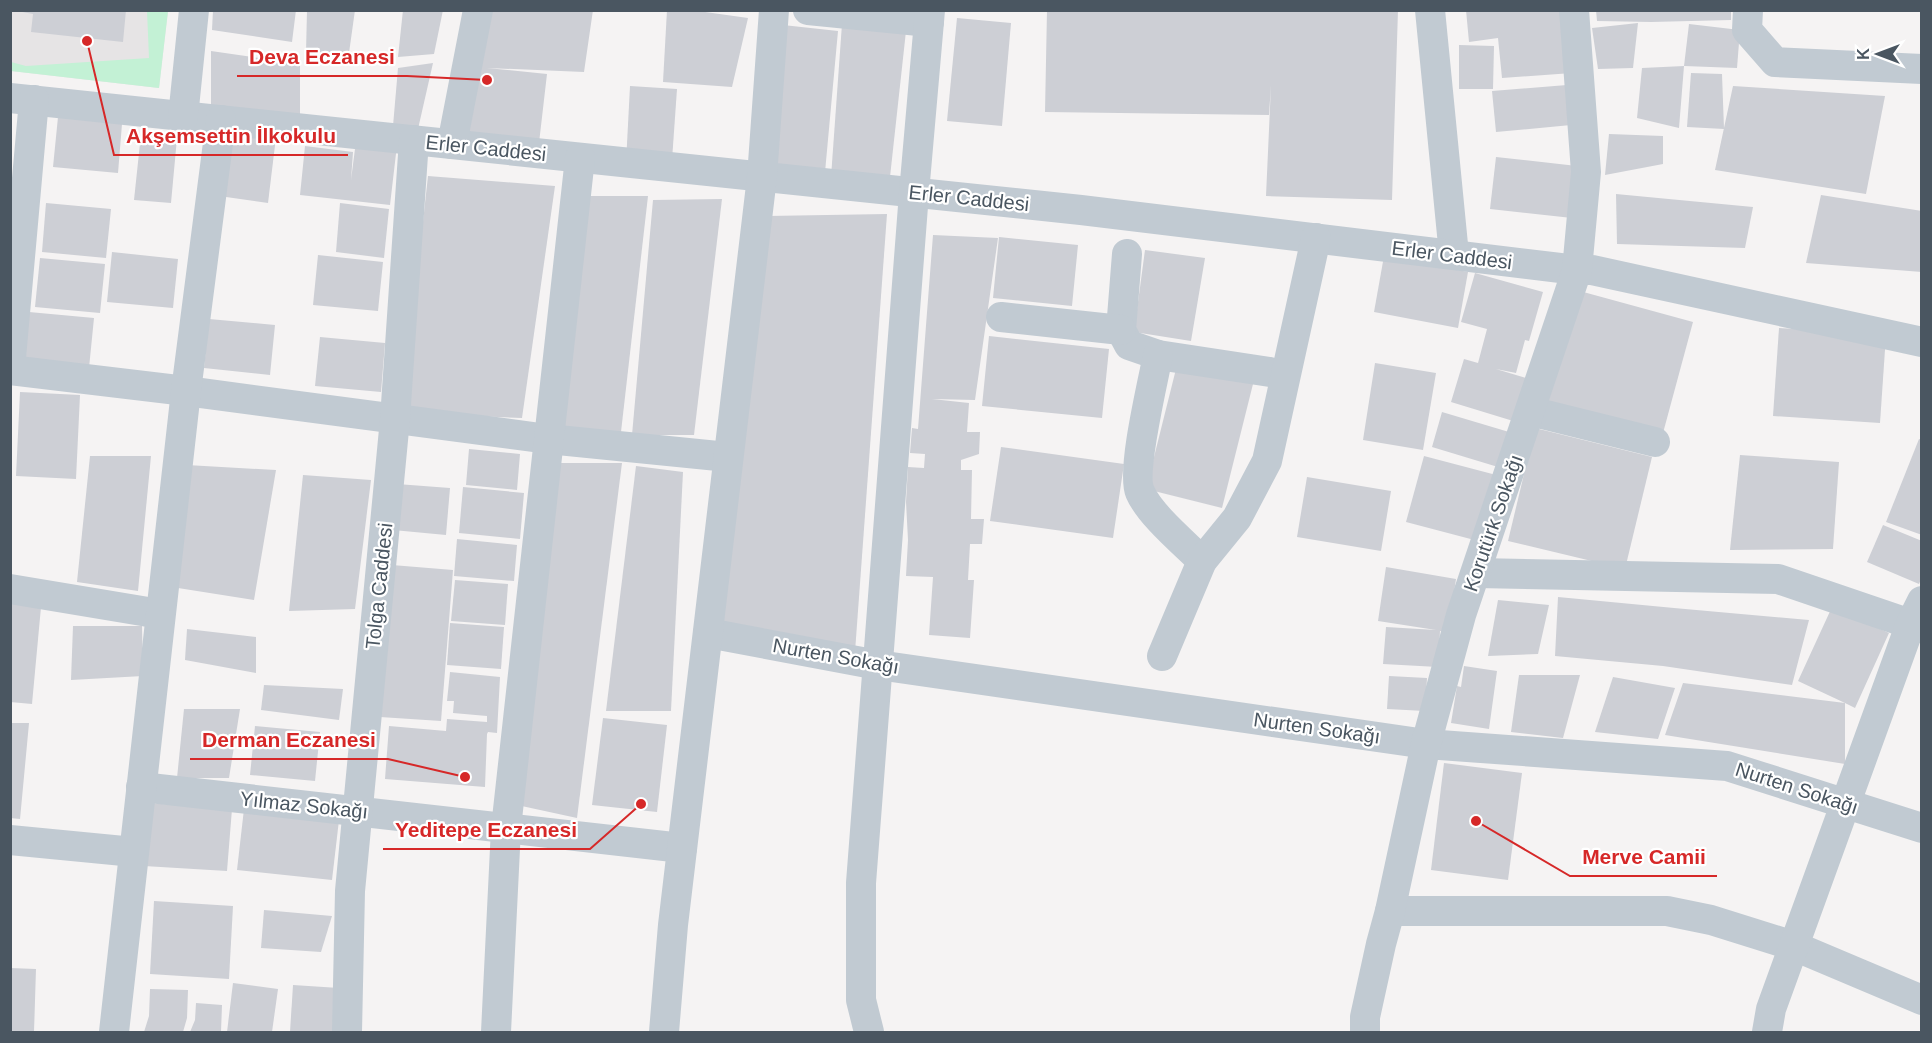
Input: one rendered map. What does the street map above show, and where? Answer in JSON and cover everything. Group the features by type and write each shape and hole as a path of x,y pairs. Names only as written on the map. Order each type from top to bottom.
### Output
{"street":[{"path":"183,117 194,10"},
{"path":"452,144 478,10"},
{"path":"664,1032 682,848 762,177 774,10"},
{"path":"808,10 929,16 861,883 861,1000 869,1032"},
{"path":"1430,10 1454,255"},
{"name":"Korutürk Sokağı","path":"1365,1032 1365,1017 1426,744 1461,615 1577,270 1586,172 1574,10"},
{"path":"1748,10 1747,30 1775,62 1922,69"},
{"path":"22,99 10,370 548,439 728,457"},
{"name":"Erler Caddesi","path":"22,99 914,193 1592,270 1922,342"},
{"path":"114,1032 186,391 221,120"},
{"name":"Tolga Caddesi","path":"346,1032 350,891 395,419 414,140"},
{"path":"496,1032 506,828 580,158"},
{"path":"1162,656 1202,561 1237,518 1267,461 1316,238"},
{"path":"1127,254 1120,330 1128,345 1158,355 1270,372"},
{"path":"1001,317 1120,330"},
{"path":"1158,355 1138,470 1139,490 1148,506 1202,561"},
{"path":"1530,411 1655,442"},
{"path":"1477,573 1778,579 1918,618 1846,803 1771,1009 1767,1032"},
{"path":"10,589 160,614"},
{"name":"Nurten Sokağı","path":"708,633 878,665 1426,744 1727,766 1922,828"},
{"name":"Yılmaz Sokağı","path":"141,787 682,848"},
{"path":"10,840 134,852"},
{"path":"1390,911 1667,911 1711,920 1794,946 1922,1000"}],"shaded area":[{"path":"11,11 168,11 159,88 11,71"}],"green space":[{"path":"147,11 168,11 159,88 11,71 11,62 26,66 149,58"}],"building":[{"path":"12,10 126,10 123,42 31,32 33,14"},
{"path":"213,10 296,10 292,42 212,30"},
{"path":"307,10 355,10 349,53 306,53"},
{"path":"403,10 443,10 434,54 398,57"},
{"path":"486,10 593,10 584,72 487,68 547,74 539,143 465,138"},
{"path":"667,10 691,10 748,18 732,87 663,82"},
{"path":"1047,10 1398,10 1392,200 1266,196 1271,85 1269,115 1045,112"},
{"path":"1466,10 1566,10 1572,73 1502,78 1498,38 1469,42"},
{"path":"1596,10 1731,10 1731,20 1597,21"},
{"path":"957,18 1011,23 1002,126 947,121"},
{"path":"1638,23 1633,68 1598,69 1592,28"},
{"path":"842,24 906,31 889,186 831,177"},
{"path":"1689,24 1740,30 1737,68 1684,66"},
{"path":"783,25 838,31 824,183 770,178"},
{"path":"1459,45 1494,46 1493,89 1459,89"},
{"path":"211,51 300,64 300,120 211,119"},
{"path":"433,63 418,129 393,126 398,68"},
{"path":"1684,66 1679,128 1637,118 1642,68"},
{"path":"1691,73 1722,74 1724,129 1687,127"},
{"path":"1567,85 1571,125 1496,132 1492,91"},
{"path":"630,86 677,89 672,160 626,163"},
{"path":"1733,86 1885,96 1866,194 1715,170"},
{"path":"58,117 122,124 118,173 53,167"},
{"path":"227,131 276,137 268,203 219,196"},
{"path":"141,134 177,138 171,203 134,200"},
{"path":"1609,134 1663,136 1663,164 1605,175"},
{"path":"356,141 397,145 390,205 300,195 305,146 353,152 351,180"},
{"path":"1496,157 1577,166 1572,218 1490,209"},
{"path":"428,176 555,186 522,418 402,413"},
{"path":"1616,194 1753,207 1745,248 1617,244"},
{"path":"1821,195 1922,211 1922,272 1806,263"},
{"path":"588,196 648,196 621,432 554,434"},
{"path":"722,199 694,435 632,435 653,200"},
{"path":"46,203 111,209 106,258 42,252"},
{"path":"340,203 389,209 384,258 336,252"},
{"path":"887,214 855,652 722,630 767,216"},
{"path":"933,235 998,238 975,400 932,399 969,403 967,432 980,432 979,454 961,460 961,470 972,470 971,519 984,519 982,544 970,544 968,580 974,580 970,638 929,635 933,577 906,576 908,467 924,468 925,454 910,453 912,428 918,429"},
{"path":"999,237 1078,245 1072,306 993,298"},
{"path":"1145,250 1205,258 1191,341 1134,332"},
{"path":"112,252 178,259 173,308 107,302"},
{"path":"318,255 383,262 378,311 313,305"},
{"path":"1384,256 1468,272 1458,328 1374,312"},
{"path":"40,258 105,264 100,313 35,307"},
{"path":"1475,273 1543,292 1529,341 1525,340 1516,373 1496,369 1536,381 1523,424 1451,402 1464,359 1478,363 1487,329 1461,322"},
{"path":"1576,290 1693,322 1663,433 1546,401"},
{"path":"29,312 94,318 89,368 24,361"},
{"path":"209,319 275,325 270,375 204,368"},
{"path":"1779,328 1886,335 1880,423 1773,416"},
{"path":"989,336 1109,349 1102,418 982,406"},
{"path":"320,337 385,343 381,392 315,386"},
{"path":"1375,363 1436,373 1423,450 1363,440"},
{"path":"1177,365 1253,384 1222,508 1146,489"},
{"path":"20,392 80,395 76,479 16,476"},
{"path":"1442,412 1509,432 1498,467 1432,447"},
{"path":"1535,428 1652,457 1625,569 1508,541"},
{"path":"1919,439 1922,440 1922,535 1886,522"},
{"path":"1001,447 1124,464 1113,538 990,521"},
{"path":"469,449 520,454 517,490 466,485"},
{"path":"1740,455 1839,462 1833,549 1730,550"},
{"path":"90,456 151,456 138,591 77,582"},
{"path":"1424,456 1500,476 1482,542 1406,522"},
{"path":"558,463 622,463 577,818 517,805"},
{"path":"187,465 276,470 254,600 178,588"},
{"path":"636,466 683,472 671,711 606,711"},
{"path":"303,475 371,480 355,609 289,611"},
{"path":"1307,477 1391,491 1381,551 1297,537"},
{"path":"397,484 450,488 446,535 393,530"},
{"path":"463,487 524,493 520,539 459,533"},
{"path":"1883,525 1922,541 1922,577 1919,584 1867,562"},
{"path":"457,539 517,545 514,581 454,576"},
{"path":"392,565 453,570 441,721 380,717"},
{"path":"1386,567 1456,579 1448,632 1440,631 1438,667 1383,664 1386,627 1436,630 1378,621"},
{"path":"455,580 508,584 505,625 451,621"},
{"path":"1558,597 1809,620 1792,685 1663,666 1555,656"},
{"path":"1498,600 1549,605 1538,654 1488,656"},
{"path":"10,603 41,607 32,704 10,702"},
{"path":"1832,607 1889,633 1855,708 1798,681"},
{"path":"450,623 504,627 501,669 447,665"},
{"path":"73,626 142,626 143,676 71,680"},
{"path":"187,629 256,637 256,673 185,660"},
{"path":"1464,666 1497,671 1489,729 1451,723 1457,686 1461,687"},
{"path":"450,672 500,677 497,733 488,732 487,734 485,787 385,779 389,726 446,731 447,719 487,722 487,716 453,713 454,701 447,701"},
{"path":"1519,675 1580,675 1563,738 1511,732"},
{"path":"1389,676 1427,678 1425,711 1387,709"},
{"path":"1613,677 1675,688 1658,739 1595,732"},
{"path":"1683,683 1845,703 1845,764 1665,735"},
{"path":"264,685 343,689 339,720 261,710"},
{"path":"184,709 240,709 229,778 177,778"},
{"path":"603,718 667,725 657,812 592,805"},
{"path":"10,723 29,723 20,819 10,818"},
{"path":"255,726 320,732 315,781 250,775"},
{"path":"1444,763 1522,773 1508,880 1431,870"},
{"path":"148,803 232,809 227,871 144,866"},
{"path":"244,809 339,820 332,880 237,870"},
{"path":"154,901 233,906 229,979 150,974"},
{"path":"264,910 332,916 321,952 261,948"},
{"path":"10,968 36,969 34,1032 10,1032"},
{"path":"233,983 278,989 272,1032 227,1032"},
{"path":"293,985 339,988 336,1032 290,1032"},
{"path":"150,989 188,990 187,1018 183,1032 144,1032 149,1016"},
{"path":"196,1003 222,1005 221,1032 190,1032 195,1020"}],"place":[{"name":"Akşemsettin İlkokulu","path":"87,41"},
{"name":"Deva Eczanesi","path":"487,80"},
{"name":"Derman Eczanesi","path":"465,777"},
{"name":"Yeditepe Eczanesi","path":"641,804"},
{"name":"Merve Camii","path":"1476,821"}]}
